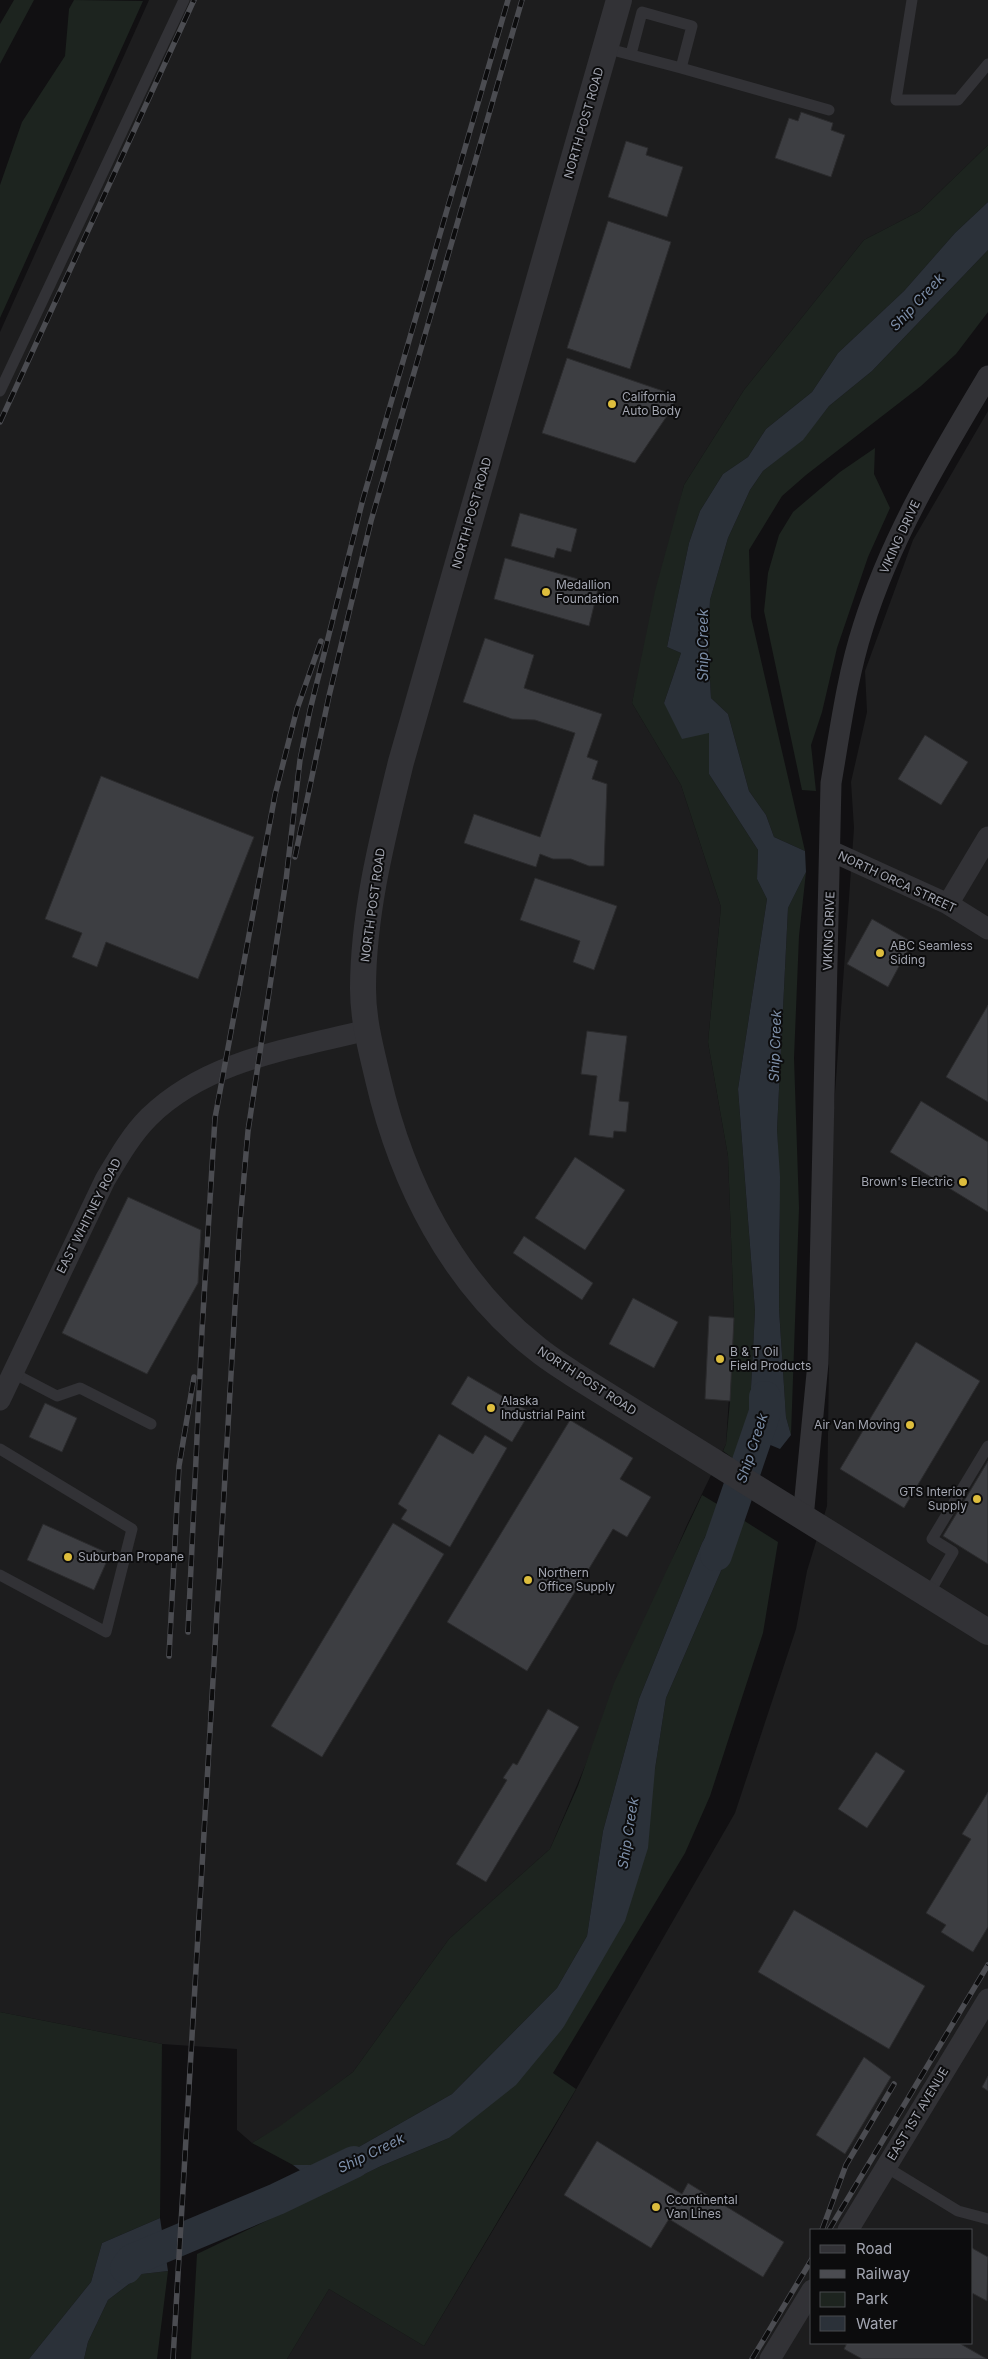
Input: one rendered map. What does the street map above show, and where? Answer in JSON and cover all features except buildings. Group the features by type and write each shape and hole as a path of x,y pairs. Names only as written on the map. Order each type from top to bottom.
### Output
{"street":[{"name":"NORTH POST ROAD","path":"619,0 401,762 386,825 366,939 363,990 367,1030 392,1133 412,1184 432,1225 491,1306 536,1348 573,1374 988,1632"},
{"name":"VIKING DRIVE","path":"803,1518 818,1363 832,782 841,720 863,627 889,557 916,500 988,376"},
{"path":"948,904 988,837"},
{"name":"NORTH ORCA STREET","path":"831,851 948,904 988,929"},
{"name":"EAST WHITNEY ROAD","path":"0,1400 105,1180 124,1147 148,1118 173,1096 200,1079 223,1068 367,1030"},
{"name":"EAST 1ST AVENUE","path":"849,2229 988,1999"},
{"path":"770,2359 810,2293"}],"lane":[{"path":"0,391 184,0"},
{"path":"912,0 896,100 958,100 988,64"},
{"path":"631,54 642,12 692,26 681,68"},
{"path":"605,48 829,110"},
{"path":"13,1373 57,1396 80,1388 151,1424"},
{"path":"928,1595 953,1552 932,1539 988,1446"},
{"path":"0,1449 132,1529 106,1632 0,1575"},
{"path":"886,2167 958,2211 988,2219"}],"shaded area":[{"path":"149,0 988,0 988,145 920,211 864,240 744,390 684,485 632,703 681,785 721,907 708,1042 728,1156 734,1318 726,1444 686,1527 550,1849 449,1939 353,2072 280,2127 252,2143 237,2130 237,2049 162,2044 0,2012 0,332"},
{"path":"988,411 988,2359 287,2359 329,2289 424,2346 551,2133 735,1813 796,1629 807,1571 827,1506 830,1288 829,1177 854,828 851,782 867,712 865,671 913,540"}],"green space":[{"path":"14,0 34,0 0,64 0,24"},
{"path":"74,0 143,1 0,318 0,185 22,122 65,56 69,9"},
{"path":"988,145 988,202 955,233 904,291 838,353 812,392 766,429 748,457 723,474 700,511 689,543 667,647 681,653 664,703 709,733 709,774 758,850 757,879 767,899 738,1089 755,1311 749,1427 734,1459 723,1451 726,1444 730,1401 734,1318 728,1156 708,1042 721,907 681,785 632,703 655,591 684,485 744,390 864,240 920,211"},
{"path":"988,250 988,312 956,354 921,386 806,475 782,496 749,550 751,617 805,851 774,837 766,815 749,791 728,714 711,698 708,644 710,600 728,538 750,490 763,471 803,439 829,406 872,371"},
{"path":"875,448 874,474 890,508 868,557 837,648 822,712 811,745 816,791 802,790 764,611 768,573 779,535 793,512 840,472"},
{"path":"806,872 799,936 794,1058 799,1208 791,1435 786,1417 779,1309 780,1234 777,1130 788,908"},
{"path":"702,1495 722,1507 702,1543 639,1699 603,1831 587,1936 557,1988 452,2094 327,2165 293,2165 252,2143 280,2126 353,2072 449,1939 550,1849 578,1786 614,1683"},
{"path":"743,1520 778,1542 763,1633 710,1796 685,1853 553,2073 576,2089 424,2346 329,2289 287,2359 191,2359 197,2254 381,2166 449,2138 563,2028 655,1769 666,1698"},
{"path":"0,2012 162,2044 160,2218 102,2243 91,2282 29,2359 0,2359"},
{"path":"168,2271 157,2359 84,2359 88,2342 108,2300 142,2274"}],"water":[{"path":"988,202 988,250 872,371 829,406 803,440 763,471 750,490 728,538 710,600 708,644 711,698 728,714 749,791 766,815 774,837 805,851 806,872 788,908 777,1130 780,1177 779,1309 786,1417 791,1435 780,1449 746,1435 749,1426 755,1311 738,1089 767,899 757,879 758,850 709,774 709,733 682,739 664,703 681,653 667,647 689,543 700,511 723,474 748,457 766,429 812,392 838,353 904,291 955,233"},
{"path":"722,1507 743,1520 666,1698 655,1769 648,1848 625,1921 563,2028 516,2085 449,2138 381,2166 328,2192 293,2165 327,2165 452,2094 557,1988 587,1936 603,1831 639,1699 702,1543"},
{"path":"160,2218 168,2271 142,2274 108,2300 88,2342 84,2359 29,2359 91,2282 102,2243"}],"waterway":[{"name":"Ship Creek","path":"716,1555 765,1412 765,1397"},
{"name":"Ship Creek","path":"126,2268 132,2260 277,2199 354,2162"}],"railway":[{"path":"0,422 194,0"},
{"path":"173,2359 240,1222 248,1131 286,880 300,760 310,710 363,499 508,0"},
{"path":"295,857 329,696 371,521 522,0"},
{"path":"188,1632 202,1330 215,1118 275,795 297,709 321,641"},
{"path":"169,1656 179,1466 194,1377"},
{"path":"830,2229 988,1965"},
{"path":"822,2229 846,2165 894,2084"},
{"path":"752,2359 810,2262"}],"place":[{"name":"California Auto Body","path":"612,404"},
{"name":"Medallion Foundation","path":"546,592"},
{"name":"ABC Seamless Siding","path":"880,953"},
{"name":"Brown's Electric","path":"963,1182"},
{"name":"B & T Oil Field Products","path":"720,1359"},
{"name":"Alaska Industrial Paint","path":"491,1408"},
{"name":"Air Van Moving","path":"910,1425"},
{"name":"GTS Interior Supply","path":"977,1499"},
{"name":"Suburban Propane","path":"68,1557"},
{"name":"Northern Office Supply","path":"528,1580"},
{"name":"Ccontinental Van Lines","path":"656,2207"}]}
